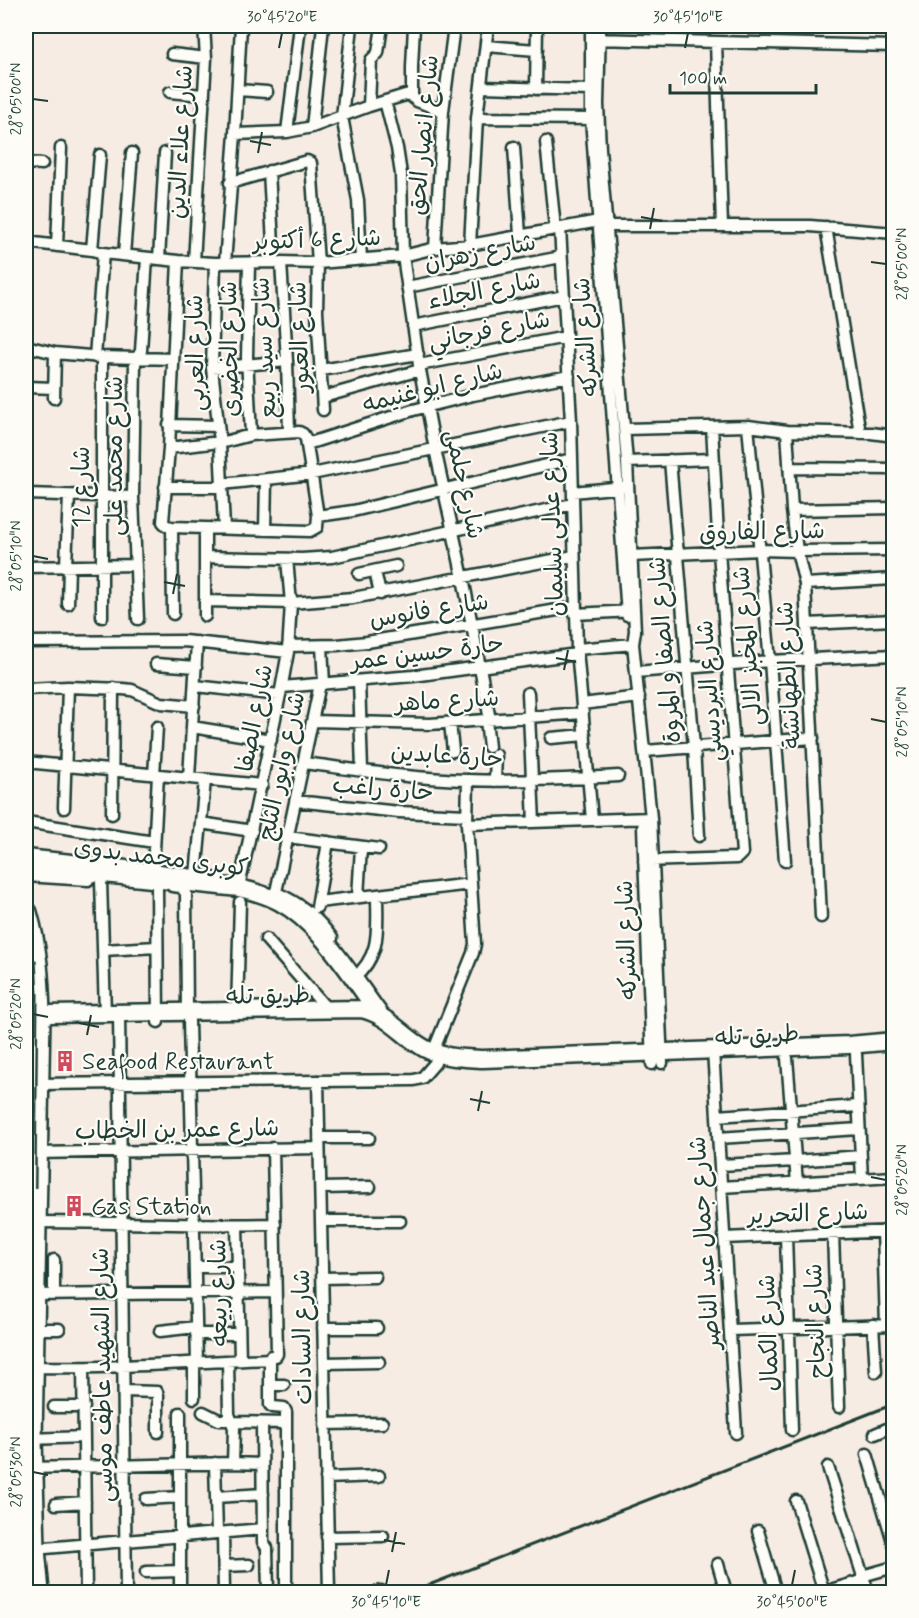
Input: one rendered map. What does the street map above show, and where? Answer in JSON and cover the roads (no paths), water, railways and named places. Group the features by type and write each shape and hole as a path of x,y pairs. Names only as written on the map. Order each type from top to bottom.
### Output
{"highway":[{"path":"27,921 36,960 32,1019 38,1084 29,1475 38,1593"}],"main road":[{"name":"كوبرى محمد بدوى","path":"26,866 238,888 277,900 294,911 324,939 356,977 373,1016"},
{"path":"26,960 28,994 26,1188"},
{"name":"طريق تله","path":"188,1016 237,1011 361,1009 416,1042 434,1057 483,1059 657,1058 894,1041"},
{"name":"طريق تله","path":"32,1019 49,1014 158,1017 373,1016"},
{"name":"طريق تله","path":"713,1055 787,1058 894,1051"}],"street":[{"name":"شارع علاء الدين","path":"194,262 206,58 204,26"},
{"name":"شارع العربى","path":"224,528 220,442 212,368 220,263 235,134 241,26"},
{"path":"287,132 300,26"},
{"path":"312,127 323,26"},
{"path":"352,26 342,117 358,200 361,259"},
{"path":"369,106 371,60 378,53 382,26"},
{"path":"414,26 412,93 415,100 443,111"},
{"name":"شارع انصار الحق","path":"435,248 443,111 454,26"},
{"path":"470,245 477,118 488,26"},
{"path":"536,89 537,26"},
{"name":"شارع الشركه","path":"591,26 595,39 595,119"},
{"name":"شارع الشركه","path":"600,26 595,39 590,90 595,119 604,222 630,611 635,634 633,644 651,818 643,827 649,861 657,1058"},
{"path":"595,39 894,46"},
{"path":"716,42 722,226"},
{"path":"486,46 537,50"},
{"path":"172,54 206,58"},
{"path":"481,87 590,90"},
{"path":"238,90 267,92"},
{"path":"170,92 203,95"},
{"path":"235,134 287,132 312,127 412,93"},
{"name":"شارع حلمى","path":"385,101 401,174 403,256 413,326 435,449 481,667 495,781"},
{"path":"477,118 595,119"},
{"name":"شارع عدلى سليمان","path":"546,142 564,296 571,421 577,652 592,820"},
{"path":"514,147 520,236"},
{"path":"57,246 61,148"},
{"path":"124,255 132,153"},
{"path":"159,259 165,153"},
{"path":"98,252 100,155"},
{"name":"شارع العبور","path":"268,171 307,160 310,162 318,263 317,311 323,410"},
{"path":"26,163 42,164"},
{"path":"230,183 268,171"},
{"name":"شارع سيد ربيع","path":"268,171 287,361 289,432"},
{"name":"شارع 6 أكتوبر","path":"26,242 177,261 318,263 403,256 435,248 470,245 557,228 604,222 810,226 894,233"},
{"path":"826,227 860,433"},
{"name":"شارع 12","path":"98,252 102,617"},
{"name":"شارع زهران","path":"407,287 561,257"},
{"name":"شارع محمد على","path":"138,619 134,497 135,362 141,351 147,258"},
{"path":"169,448 220,442 251,435 299,432 306,439 307,444 318,516 317,527 310,531 265,530 167,526 163,522 169,448 177,261"},
{"name":"شارع الخضرى","path":"249,263 247,365 251,435"},
{"name":"شارع الجلاء","path":"413,326 564,296"},
{"name":"شارع فرجاني","path":"323,397 419,363 566,337"},
{"path":"26,346 98,357 173,359"},
{"name":"شارع الشركه","path":"612,350 627,462 623,487 631,556 630,611"},
{"path":"26,387 54,393 55,352"},
{"path":"212,368 287,361"},
{"path":"321,370 419,363"},
{"name":"شارع ابو غنيمه","path":"307,444 399,414 474,395 569,376"},
{"path":"165,487 222,486 312,474 571,421"},
{"path":"169,425 218,426"},
{"path":"624,429 748,426 787,431 894,436"},
{"name":"شارع المخبز الالى","path":"748,426 777,741 785,861"},
{"name":"شارع البرديسي","path":"649,861 737,858 742,853 712,427"},
{"name":"شارع الطهانشة","path":"787,431 792,510 797,552 805,584 821,917"},
{"path":"318,516 353,511 572,459"},
{"path":"627,462 713,459"},
{"name":"شارع الصفا و المروة","path":"670,460 694,747 699,836"},
{"path":"789,468 894,469"},
{"path":"265,530 266,480"},
{"path":"205,557 317,559 332,557 453,531 573,498 623,487"},
{"path":"26,494 134,497"},
{"path":"68,604 69,496"},
{"path":"792,510 894,508"},
{"path":"172,526 173,614"},
{"path":"205,528 205,616"},
{"name":"شارع الفاروق","path":"631,556 759,550 797,552 894,550"},
{"path":"205,601 291,603 337,600 380,594 574,556"},
{"name":"شارع الصفا","path":"240,882 262,785 288,649 291,603 287,559"},
{"path":"26,567 136,565"},
{"path":"359,574 396,566"},
{"path":"375,571 380,594"},
{"path":"805,584 894,579"},
{"name":"شارع فانوس","path":"26,642 170,641 288,649 367,642 473,624 575,611 630,611"},
{"path":"807,624 894,620"},
{"path":"189,778 197,642"},
{"name":"حارة حسين عمر","path":"195,686 281,691 322,684 481,667 633,644"},
{"name":"شارع وابور الثلج","path":"276,892 322,684 322,646"},
{"path":"636,672 770,661 894,655"},
{"path":"156,664 196,667"},
{"path":"359,681 362,770"},
{"path":"64,808 68,687"},
{"path":"26,689 113,688 132,690 161,703 194,706"},
{"path":"112,814 113,688"},
{"path":"528,693 534,822"},
{"name":"شارع ماهر","path":"313,721 410,725 450,723 530,717 639,697"},
{"path":"450,723 453,751"},
{"path":"153,869 157,727"},
{"path":"192,727 271,740"},
{"path":"551,738 585,735"},
{"path":"645,751 813,738"},
{"path":"26,762 262,785"},
{"name":"حارة عابدين","path":"304,763 468,780 618,776"},
{"path":"196,875 205,780"},
{"path":"38,1084 418,1080 425,1075 434,1057 473,953 475,934 467,819 468,780"},
{"name":"حارة راغب","path":"296,801 467,819 534,822 651,818"},
{"path":"26,822 154,842"},
{"path":"201,823 252,831"},
{"path":"288,837 379,849"},
{"path":"315,917 328,843"},
{"path":"358,897 361,847"},
{"path":"26,855 196,875 240,882 276,892 303,907 315,917 356,977 365,969 375,949 377,895"},
{"path":"26,876 181,887 186,893 195,1267 194,1398"},
{"name":"شارع الشهيد عاطف موسى","path":"101,881 103,950 114,1016 120,1083 126,1593"},
{"path":"318,902 471,884"},
{"path":"157,885 158,1017"},
{"path":"237,1011 240,902"},
{"path":"266,939 327,1009"},
{"path":"103,950 157,947"},
{"path":"856,1054 862,1179"},
{"name":"شارع جمال عبد الناصر","path":"713,1055 736,1433"},
{"path":"787,1058 797,1183"},
{"name":"شارع السادات","path":"318,1081 328,1593"},
{"path":"717,1116 858,1106"},
{"path":"718,1138 859,1129"},
{"name":"شارع عمر بن الخطاب","path":"36,1153 273,1148 369,1138"},
{"path":"31,1367 83,1368 270,1359 271,1356 276,1355 273,1148"},
{"path":"721,1165 861,1156"},
{"path":"721,1187 894,1177"},
{"path":"321,1188 370,1187"},
{"path":"321,1221 400,1221"},
{"path":"35,1222 275,1224"},
{"name":"شارع ربيعه","path":"233,1463 234,1428 229,1414 239,1334 237,1225"},
{"path":"730,1330 890,1325 888,1231"},
{"name":"شارع التحرير","path":"724,1238 888,1231"},
{"name":"شارع النجاح","path":"833,1233 840,1407"},
{"name":"شارع الكمال","path":"786,1235 792,1430"},
{"path":"54,1260 54,1295"},
{"path":"195,1267 238,1267"},
{"path":"322,1278 375,1277"},
{"path":"33,1295 275,1292"},
{"path":"873,1325 876,1372"},
{"path":"323,1328 377,1328"},
{"path":"32,1329 59,1329"},
{"path":"160,1331 239,1334"},
{"path":"270,1359 270,1405 284,1408 286,1423 286,1593"},
{"path":"324,1363 379,1362"},
{"path":"83,1368 86,1593"},
{"path":"270,1385 284,1385"},
{"path":"124,1391 157,1392 159,1395 158,1432"},
{"path":"54,1407 84,1407"},
{"path":"203,1412 219,1420 286,1423"},
{"path":"180,1413 180,1593"},
{"path":"262,1423 263,1543 267,1548 268,1593"},
{"path":"325,1424 382,1423"},
{"path":"876,1434 894,1426"},
{"path":"31,1439 84,1437"},
{"path":"867,1454 894,1545"},
{"path":"215,1463 216,1497 224,1566 224,1593"},
{"path":"29,1475 84,1466 262,1464"},
{"path":"828,1467 868,1593"},
{"path":"326,1478 379,1476"},
{"path":"216,1497 263,1494"},
{"path":"147,1498 180,1497"},
{"path":"796,1501 824,1593 894,1568"},
{"path":"56,1504 85,1502"},
{"path":"34,1549 263,1529"},
{"path":"758,1531 776,1593"},
{"path":"327,1537 383,1536"},
{"path":"265,1545 286,1544"},
{"path":"718,1564 726,1593"},
{"path":"224,1566 249,1565"},
{"path":"146,1572 180,1571"}],"railway":[{"path":"411,1592 894,1404"}],"place":[{"name":"Seafood Restaurant","path":"65,1061"},
{"name":"Gas Station","path":"74,1206"}]}
